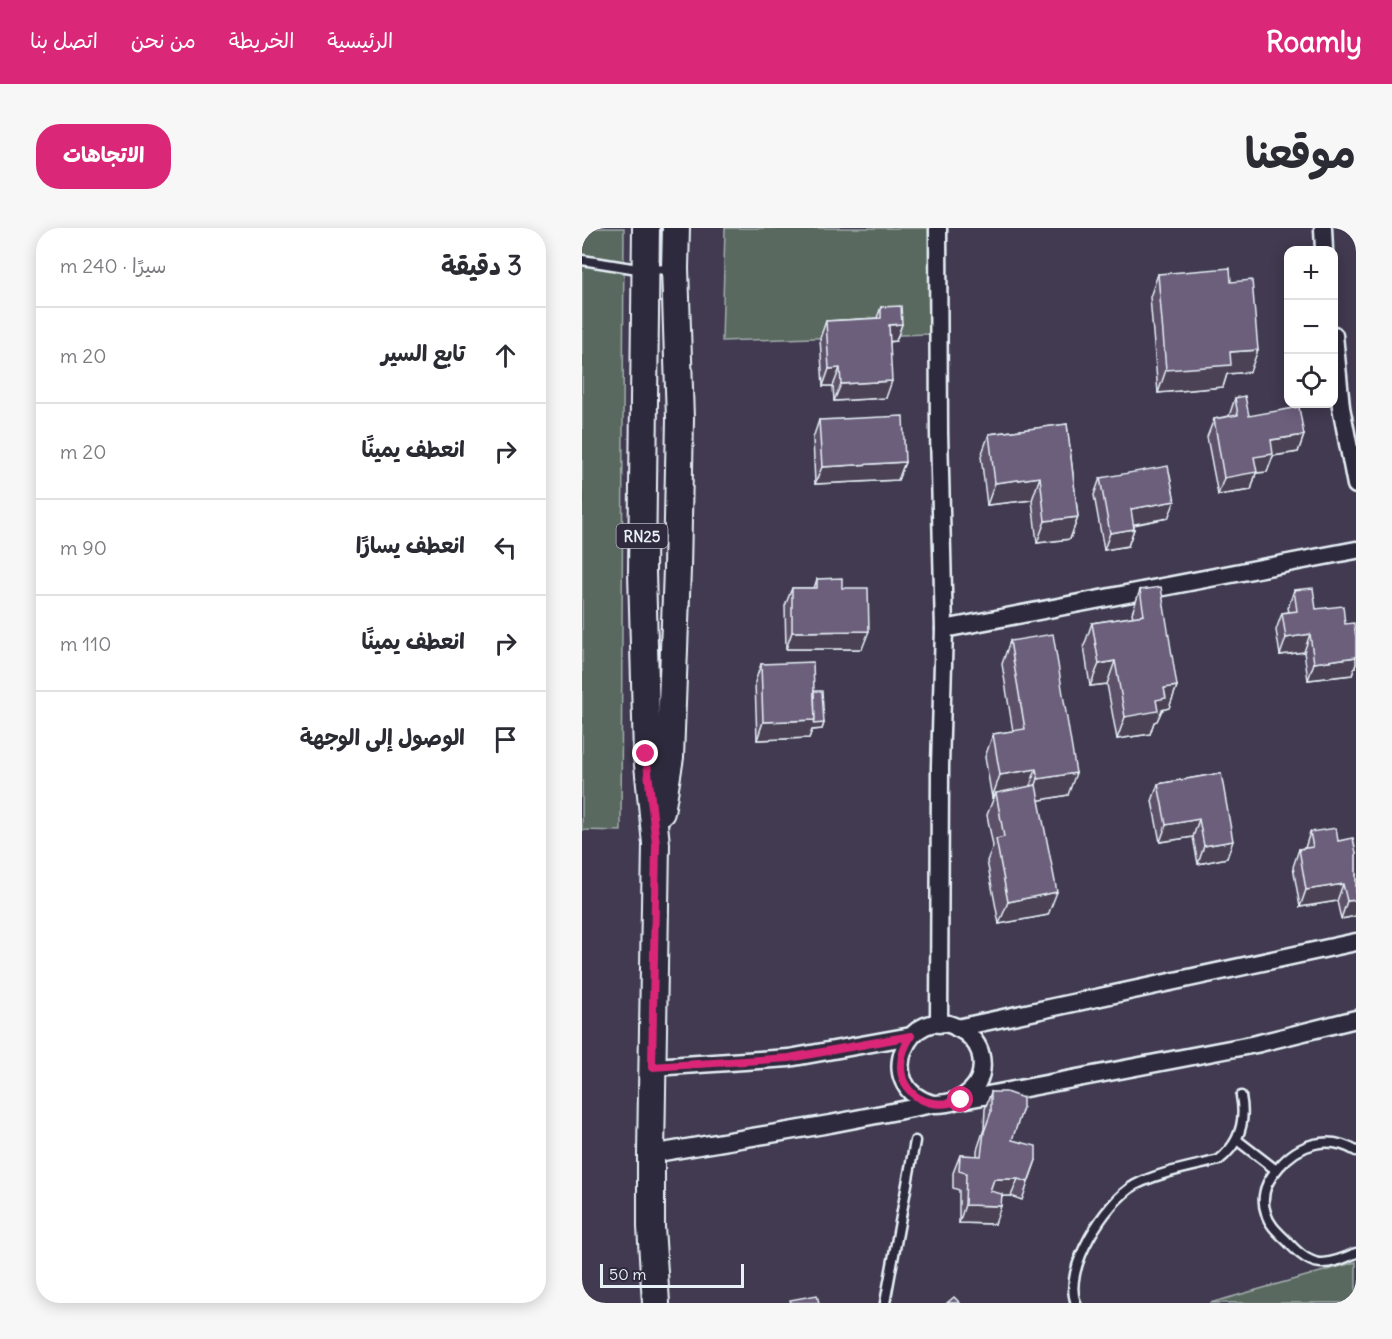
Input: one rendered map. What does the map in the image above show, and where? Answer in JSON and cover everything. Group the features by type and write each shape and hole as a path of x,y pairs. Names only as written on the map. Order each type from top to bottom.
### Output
{"main road":[{"name":"RN25","path":"646,228 643,595 646,754 656,844 651,1154 651,1227 656,1303"},
{"name":"RN25","path":"656,844 670,757 677,569 680,419 675,268 676,228"}],"street":[{"path":"938,228 939,433 944,629 940,766 939,1024"},
{"path":"1323,228 1324,246"},
{"path":"1336,354 1341,407 1356,485"},
{"path":"944,629 1356,550"},
{"path":"957,1028 1356,942"},
{"path":"651,1154 933,1104 948,1104 1256,1044 1356,1019"},
{"path":"933,1104 924,1102 912,1094 904,1082 900,1069 903,1048 911,1036 925,1026 939,1024 967,1033 980,1052 981,1066 978,1080 972,1090 961,1100"},
{"path":"652,1067 789,1058 911,1036"}],"lane":[{"path":"582,260 644,270 675,268"},
{"path":"1076,1303 1072,1287 1076,1267 1084,1249 1113,1202 1129,1189 1150,1179 1219,1160 1237,1140 1243,1118 1241,1096"},
{"path":"1237,1140 1276,1170"},
{"path":"885,1303 915,1141"},
{"path":"1356,1150 1340,1143 1314,1143 1289,1155 1265,1188 1264,1206 1270,1223 1294,1250 1307,1260 1324,1264 1356,1253"}],"green space":[{"path":"582,228 624,228 621,831 582,830"},
{"path":"725,228 932,228 929,334 722,341"},
{"path":"1356,1262 1356,1303 1210,1303"}],"building":[{"path":"1230,268 1231,282 1252,280 1258,350 1230,352 1231,365 1166,370 1158,274"},
{"path":"901,306 902,324 889,325 892,381 841,384 840,368 829,369 826,321 881,318 881,307"},
{"path":"1245,396 1249,416 1299,408 1304,435 1271,440 1273,454 1254,457 1257,472 1224,478 1214,419 1238,415 1235,398"},
{"path":"903,416 905,462 822,467 819,420"},
{"path":"1067,424 1078,517 1045,521 1040,477 995,483 989,434"},
{"path":"1168,466 1175,501 1131,509 1134,529 1110,533 1100,478"},
{"path":"842,578 842,588 868,588 869,631 792,632 792,588 817,588 817,579"},
{"path":"1161,587 1177,686 1164,688 1166,698 1156,700 1158,711 1125,717 1115,661 1099,664 1092,623 1144,615 1140,590"},
{"path":"1313,588 1316,609 1343,606 1345,624 1354,623 1356,657 1314,663 1310,634 1286,638 1282,613 1297,611 1294,590"},
{"path":"1053,634 1076,773 1038,779 1036,769 1000,775 993,734 1025,729 1010,641"},
{"path":"813,662 815,720 763,722 761,664"},
{"path":"814,691 822,691 824,723 814,724"},
{"path":"1221,773 1233,841 1204,846 1199,819 1166,825 1158,784"},
{"path":"1036,785 1057,892 1008,902 996,839 1004,837 996,793"},
{"path":"1336,828 1338,841 1353,838 1356,853 1356,900 1347,901 1343,884 1306,890 1299,849 1313,847 1310,832"},
{"path":"991,1092 1006,1092 1023,1098 1023,1108 1012,1140 1036,1146 1036,1160 1028,1182 1018,1179 994,1179 990,1191 1002,1194 1001,1206 965,1205 966,1173 959,1171 960,1155 981,1156 984,1132 991,1112"},
{"path":"817,1295 819,1303 791,1303 790,1300"},
{"path":"954,1297 960,1303 947,1303"}],"route":[{"path":"646,754 656,844 652,1067 789,1058 911,1036 903,1048 900,1069 904,1082 912,1094 924,1102 933,1104 948,1104 961,1100"}]}
